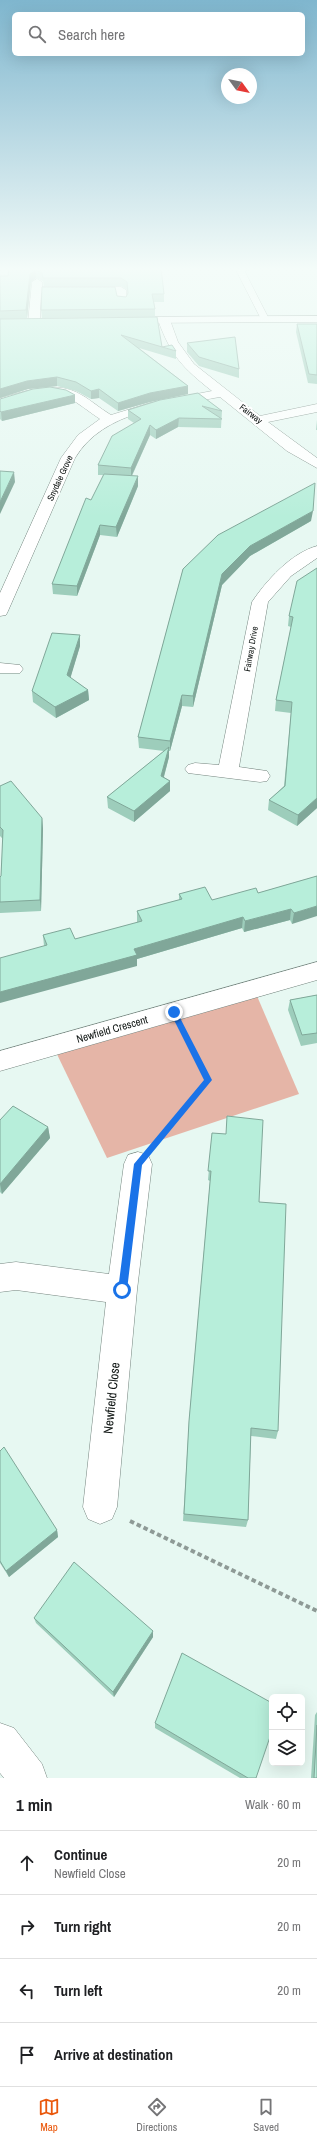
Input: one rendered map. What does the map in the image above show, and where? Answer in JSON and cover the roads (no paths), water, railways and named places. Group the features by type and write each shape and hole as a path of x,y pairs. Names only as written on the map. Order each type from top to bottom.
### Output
{"street":[{"name":"Fairway","path":"178,351 190,367 222,393 259,420 292,448 317,464"},
{"path":"0,402 44,392 62,391 70,394 111,420"},
{"name":"Snydale Grove","path":"0,611 68,458 84,436 111,420 150,408 222,393"},
{"path":"259,420 317,408"},
{"name":"Fairway Drive","path":"228,772 260,602 269,588 279,577 317,551"},
{"path":"195,769 260,776"},
{"name":"Newfield Crescent","path":"0,1061 317,970"},
{"name":"Newfield Close","path":"100,1507 122,1290 138,1164"},
{"path":"0,1278 16,1276 122,1290"},
{"path":"0,1742 28,1778"}]}
